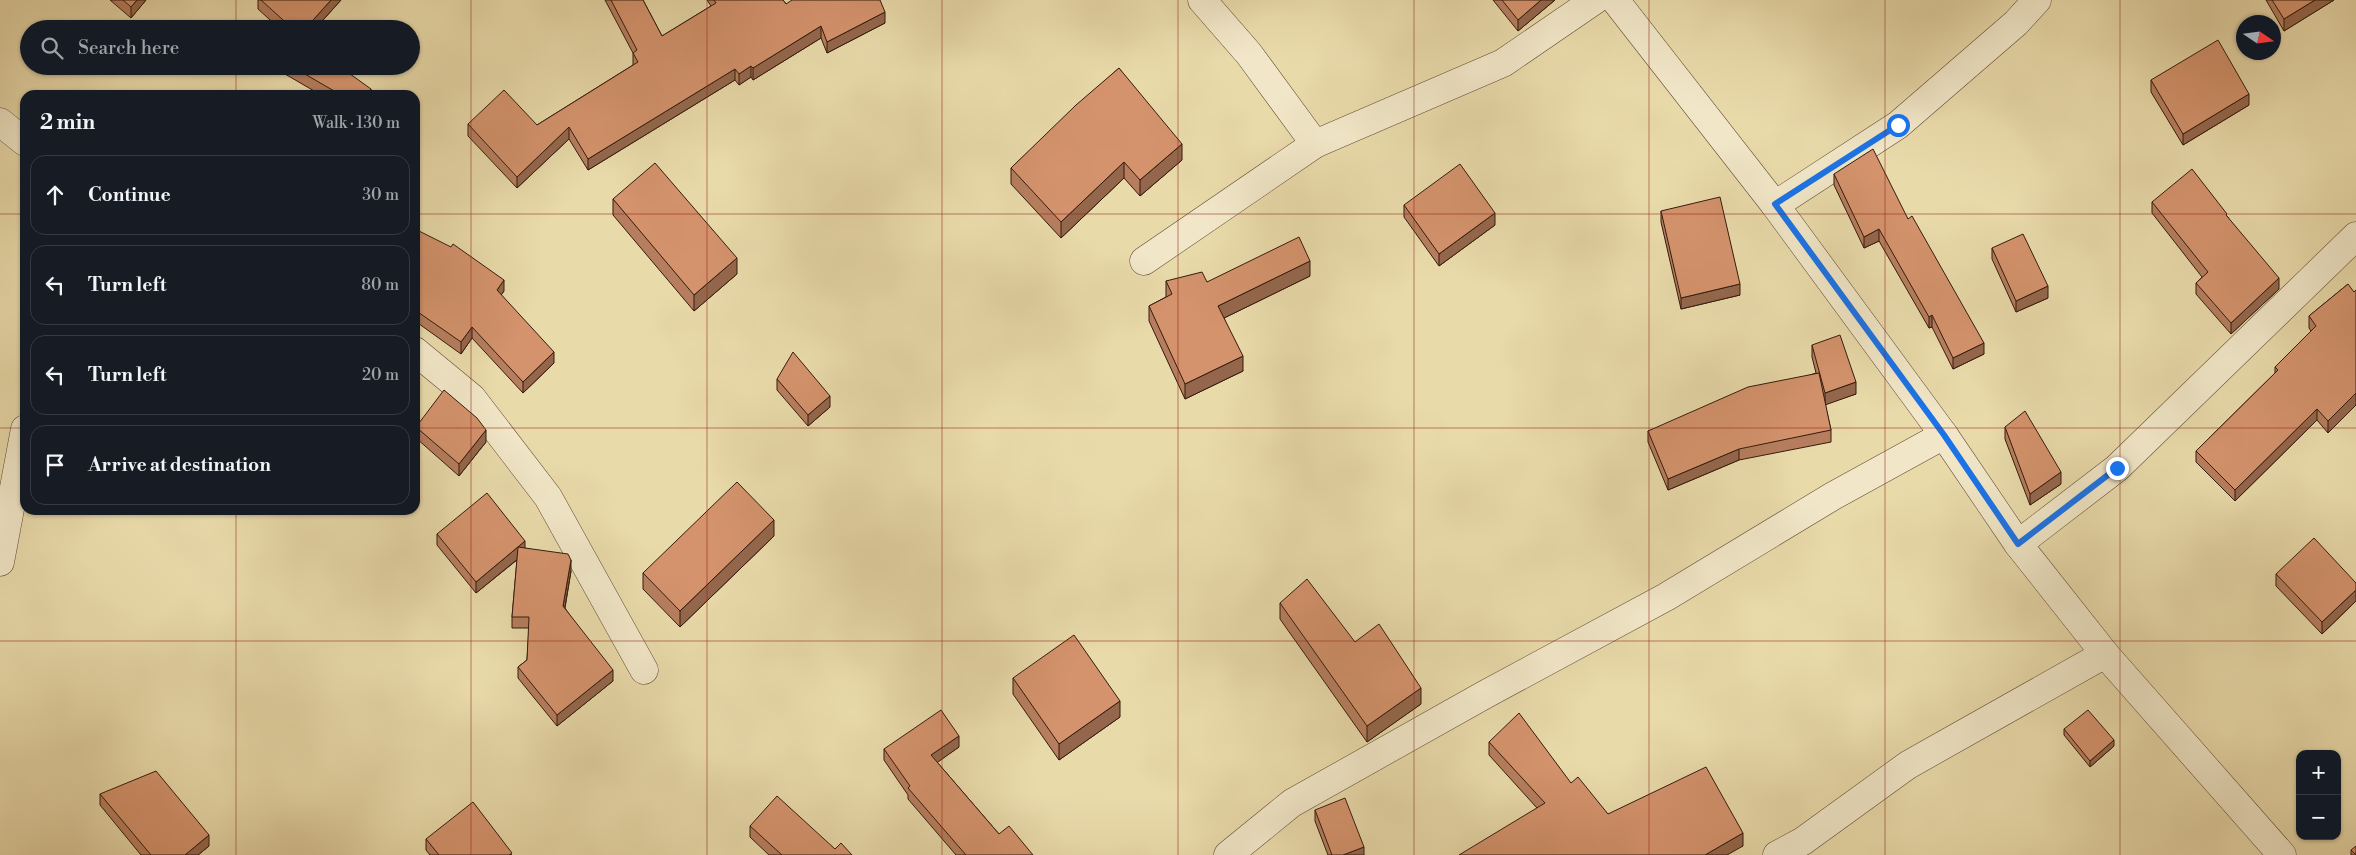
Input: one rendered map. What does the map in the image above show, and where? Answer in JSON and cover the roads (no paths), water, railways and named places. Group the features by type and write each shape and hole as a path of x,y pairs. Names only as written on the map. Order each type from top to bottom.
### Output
{"street":[{"path":"1202,0 1249,54 1315,144"},
{"path":"1144,261 1315,144 1503,63 1595,0"},
{"path":"1615,0 1775,204 1944,435 2018,544 2105,654 2282,855"},
{"path":"1775,204 1898,125 2016,23 2038,0"},
{"path":"0,122 20,138"},
{"path":"2018,544 2117,468 2356,236"},
{"path":"420,355 472,398 548,497 644,670"},
{"path":"1228,855 1292,803 1486,694 1666,597 1833,496 1944,435"},
{"path":"0,562 20,455"},
{"path":"1777,855 1803,841 1908,765 2105,654"}]}
